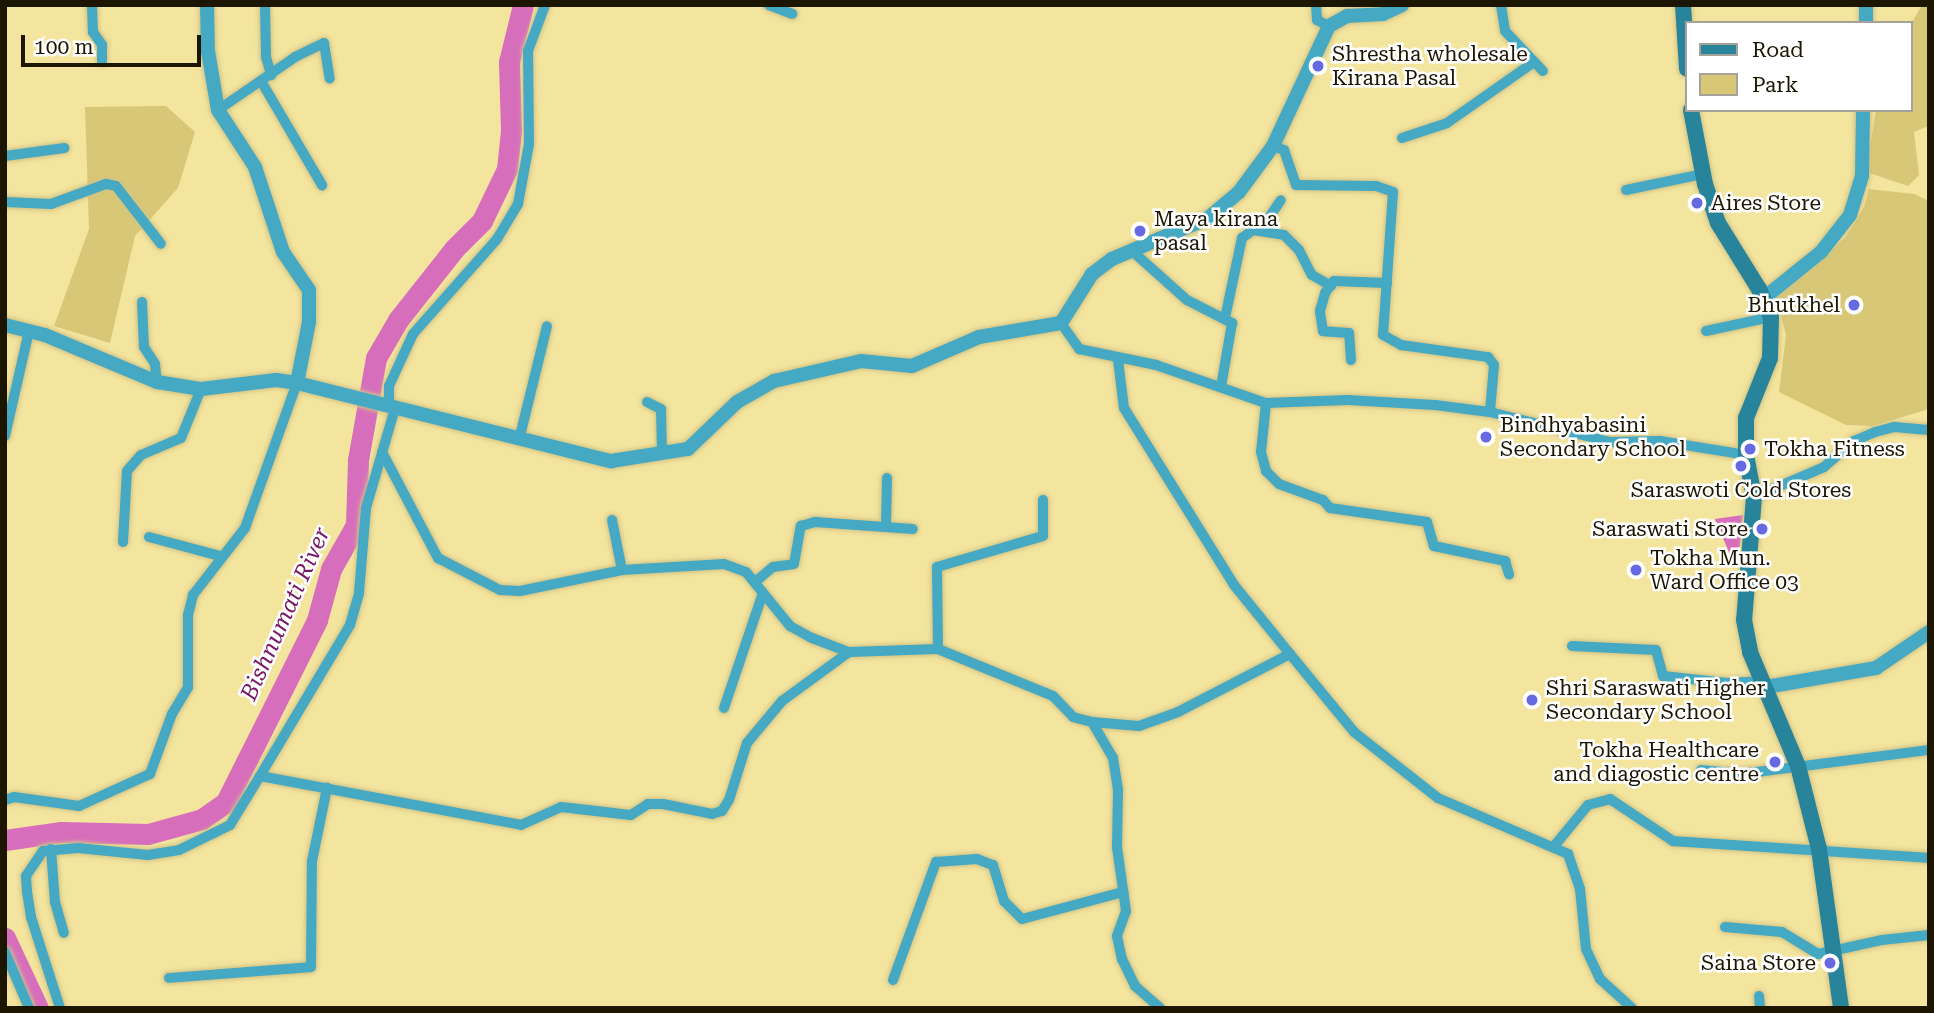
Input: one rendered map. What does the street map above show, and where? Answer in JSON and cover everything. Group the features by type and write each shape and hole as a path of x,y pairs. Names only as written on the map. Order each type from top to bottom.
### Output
{"main road":[{"path":"1683,5 1686,53"},
{"path":"1691,112 1703,174 1718,223 1764,298 1771,317 1773,344 1746,418 1746,455 1754,497 1744,620 1750,652 1798,766 1819,849 1841,1008"}],"street":[{"path":"93,5 93,32 102,45 102,61"},
{"path":"5,800 14,797 79,806 150,774 188,687 188,615 193,595 220,556 245,528 297,383 309,323 309,290 283,252 255,167 218,110 208,51 207,5"},
{"path":"265,5 266,78 322,185"},
{"path":"60,1008 31,916 27,891 26,876 36,857 51,849 148,855 179,850 230,825 350,625 359,593 366,508 382,452 389,386 413,334 497,239 518,204 529,144 528,51 545,5"},
{"path":"769,5 792,13"},
{"path":"1317,5 1317,20 1329,26"},
{"path":"5,325 29,331 157,382 201,389 276,380 297,383 520,436 611,461 695,448 737,402 775,381 861,361 912,366 979,337 1061,323 1092,274 1131,250 1208,218 1239,192 1273,146 1329,26 1347,16 1383,14 1402,5"},
{"path":"1501,5 1505,31 1543,71"},
{"path":"218,110 324,43 330,79"},
{"path":"1402,138 1447,123 1534,62"},
{"path":"1764,298 1821,252 1850,215 1862,176 1863,112"},
{"path":"1273,146 1283,150 1296,185 1376,186 1394,192 1383,335 1401,345 1488,357 1494,365 1490,412"},
{"path":"5,156 64,148"},
{"path":"1626,190 1703,174"},
{"path":"5,202 51,204 106,184 116,186 161,244"},
{"path":"1261,231 1281,200"},
{"path":"1225,318 1242,238 1261,231 1283,235 1299,250 1312,275 1331,286"},
{"path":"1131,250 1187,300 1232,323 1221,387"},
{"path":"1351,359 1349,333 1323,331 1320,311 1331,286 1334,281 1387,283"},
{"path":"142,302 145,347 155,364 157,382"},
{"path":"1706,331 1771,317"},
{"path":"1061,323 1079,349 1118,360 1135,359 1266,403 1348,400 1490,412 1610,442 1660,441 1746,455"},
{"path":"520,436 547,326"},
{"path":"5,436 29,331"},
{"path":"1118,360 1124,408 1234,585 1354,732 1438,798 1460,811 1555,845 1568,854 1575,869 1590,959 1600,979 1632,1008"},
{"path":"123,542 127,471 141,455 181,438 201,389"},
{"path":"647,402 661,409 662,452"},
{"path":"1266,403 1261,452 1266,471 1279,484 1323,500 1330,508 1427,522 1434,546 1505,561 1509,574"},
{"path":"1754,497 1824,467 1854,441 1875,432 1894,427 1929,430"},
{"path":"382,452 438,558 500,590 520,592 622,569 724,564 746,572 790,626 849,652 938,649 1053,696 1073,717 1092,722 1139,726 1178,712 1290,654"},
{"path":"886,526 887,478"},
{"path":"938,649 937,567 1043,536 1043,500"},
{"path":"612,520 622,569"},
{"path":"755,582 773,567 794,564 801,526 815,522 913,529"},
{"path":"149,537 220,556"},
{"path":"724,708 763,593"},
{"path":"1572,646 1656,650 1664,676 1765,684 1876,668 1926,638"},
{"path":"260,776 521,825 561,807 631,814 648,804 663,804 712,814 722,811 729,800 747,743 782,701 849,652"},
{"path":"1092,722 1112,758 1126,911 1117,936 1122,959 1135,986 1160,1008"},
{"path":"1701,770 1741,774 1929,750"},
{"path":"169,978 311,967 312,861 327,788"},
{"path":"1555,845 1588,805 1610,799 1673,841 1929,858"},
{"path":"51,849 55,902 64,933"},
{"path":"893,980 936,862 977,859 993,865 1004,901 1022,919 1123,891"},
{"path":"1725,927 1782,932 1818,954 1881,940 1929,935"},
{"path":"5,952 29,1008"}],"green space":[{"path":"1922,5 1929,5 1929,119 1928,126 1914,132 1919,175 1908,186 1866,172 1876,112 1913,112 1913,21"},
{"path":"166,106 195,132 178,188 135,236 110,343 54,326 89,229 85,107"},
{"name":"Bhutkhel","path":"1869,189 1914,194 1929,201 1929,409 1873,426 1846,425 1779,392 1786,335 1776,297 1845,238 1864,207"}],"shaded area":[{"path":"1743,515 1739,555 1731,557 1715,519"}],"waterway":[{"name":"Bishnumati River","path":"5,840 61,832 148,834 202,819 226,802 317,620 331,569 356,525 358,460 376,358 398,320 454,249 482,221 507,169 511,130 509,62 523,5"},
{"name":"Bishnumati River","path":"5,938 38,1008"}],"place":[{"name":"Shrestha wholesale Kirana Pasal","path":"1318,66"},
{"name":"Aires Store","path":"1697,203"},
{"name":"Maya kirana pasal","path":"1140,231"},
{"name":"Bhutkhel","path":"1854,305"},
{"name":"Bindhyabasini Secondary School","path":"1486,437"},
{"name":"Tokha Fitness","path":"1750,449"},
{"name":"Saraswoti Cold Stores","path":"1741,466"},
{"name":"Saraswati Store","path":"1762,529"},
{"name":"Tokha Mun. Ward Office 03","path":"1636,570"},
{"name":"Shri Saraswati Higher Secondary School","path":"1532,700"},
{"name":"Tokha Healthcare and diagostic centre","path":"1775,762"},
{"name":"Saina Store","path":"1830,963"}]}
